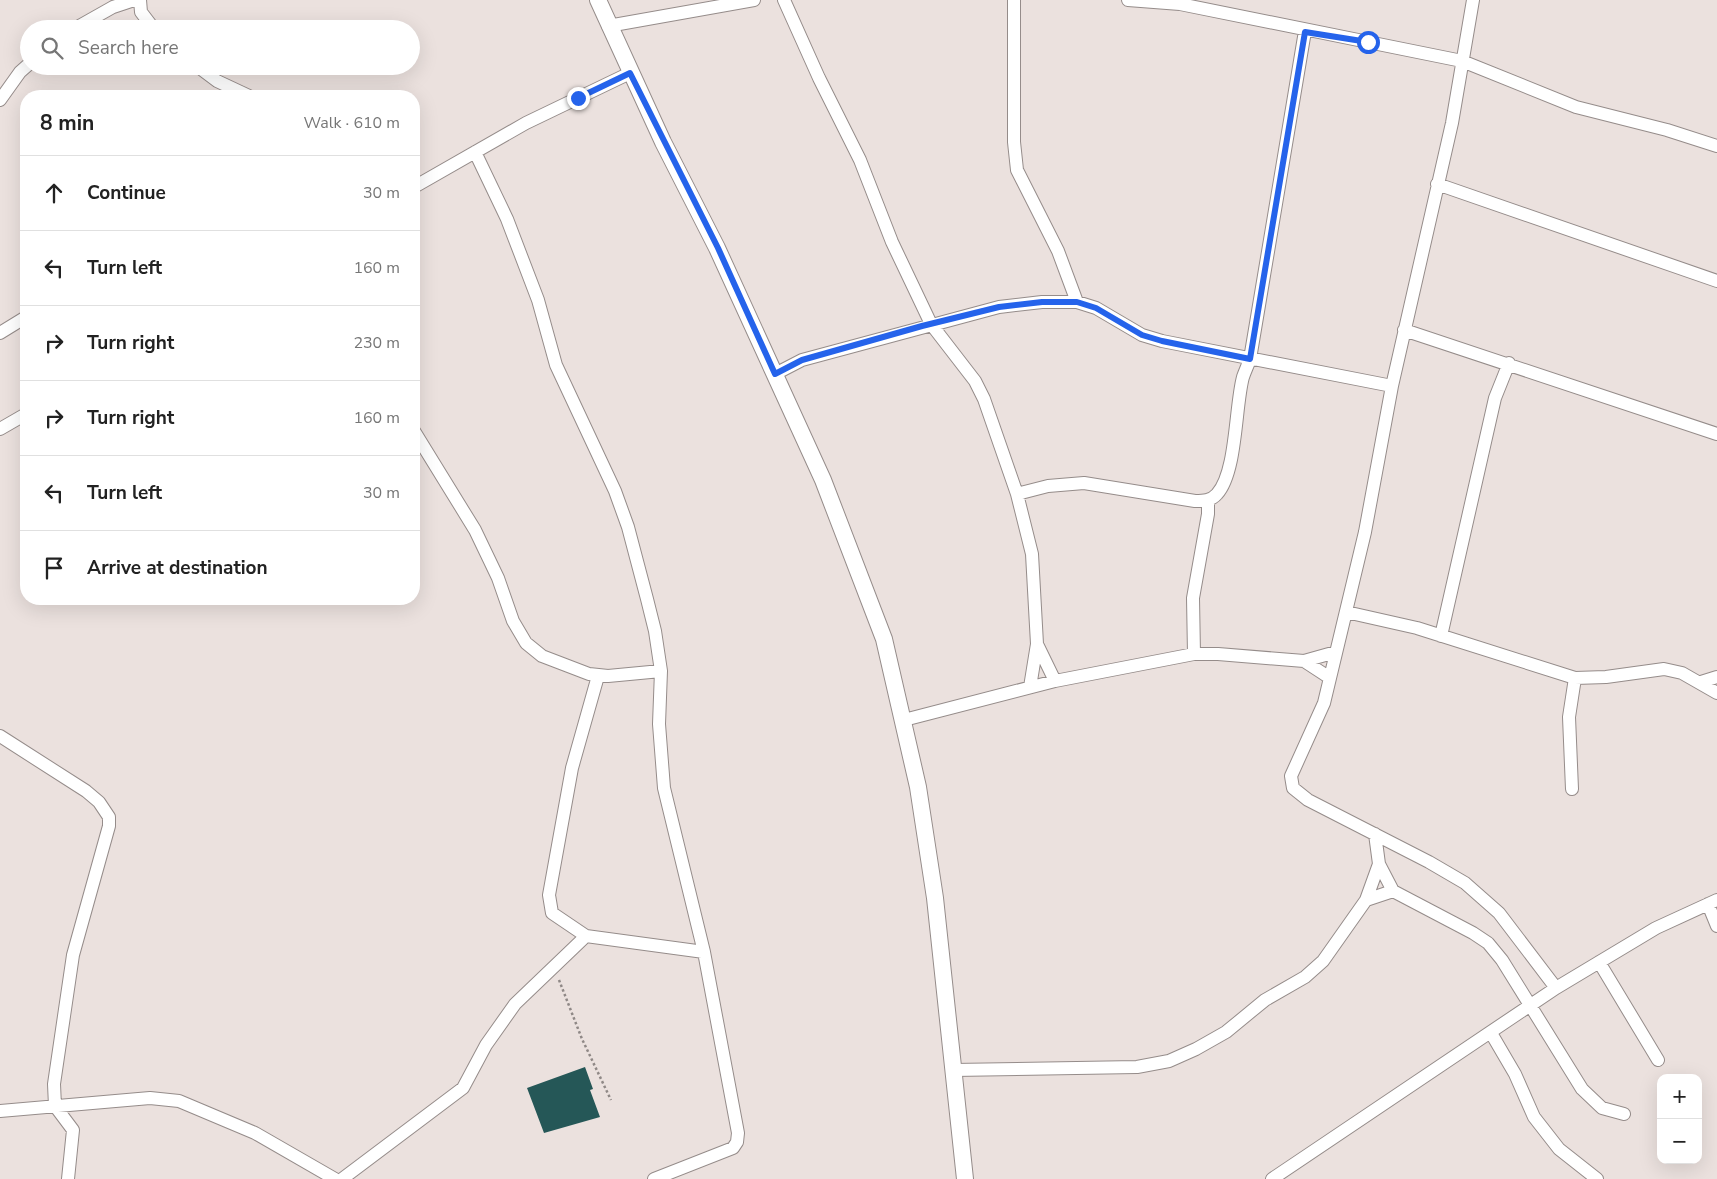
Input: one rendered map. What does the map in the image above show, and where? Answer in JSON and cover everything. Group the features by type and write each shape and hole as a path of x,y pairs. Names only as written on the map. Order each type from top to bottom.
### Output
{"street":[{"path":"90,20 114,7 134,0"},
{"path":"140,0 141,12 147,20"},
{"path":"598,0 630,73 718,248 823,480 884,640 904,720 918,788 935,898 965,1179"},
{"path":"608,26 754,0"},
{"path":"784,0 818,78 860,160 892,242 931,324 975,381 984,399 1017,494 1032,554 1037,644 1030,687"},
{"path":"1014,0 1014,142 1017,170 1058,251 1077,302"},
{"path":"1128,0 1180,2 1305,32 1462,61 1576,107 1667,130 1717,146"},
{"path":"1473,0 1452,123 1392,386 1365,532 1324,703 1291,776 1293,788 1308,800 1429,862 1465,883 1486,899 1499,913 1556,988"},
{"path":"1017,494 1048,486 1084,483 1186,500 1208,501 1217,494 1227,472 1236,430 1243,378 1250,359 1305,32"},
{"path":"0,100 20,72"},
{"path":"420,184 526,123 630,73"},
{"path":"210,75 237,90"},
{"path":"475,152 507,219 538,300 556,366 611,482 628,527 656,631 661,671 659,724 664,788 704,952 738,1133 737,1142 733,1148 654,1179"},
{"path":"1437,184 1717,280"},
{"path":"775,374 802,360 999,307 1042,302 1077,302 1096,308 1142,335 1162,341 1392,386"},
{"path":"0,332 20,320"},
{"path":"1404,330 1509,363 1717,434"},
{"path":"1441,636 1495,398 1509,363"},
{"path":"0,429 20,417"},
{"path":"420,441 475,530 498,578 514,621 526,643 542,656 598,676 661,671"},
{"path":"1194,654 1194,598 1208,514 1208,501"},
{"path":"1346,612 1441,636 1575,678 1606,677 1664,669 1682,673 1701,682 1717,693"},
{"path":"1037,644 1055,681"},
{"path":"904,720 1055,681 1194,654 1253,656 1304,661 1336,652"},
{"path":"1304,661 1330,678"},
{"path":"598,676 572,768 549,895 552,913 586,936 704,952"},
{"path":"1701,682 1717,676"},
{"path":"1572,789 1569,717 1575,678"},
{"path":"0,736 86,792 99,802 108,817 109,826 102,856 74,955 55,1076 55,1106 73,1130 68,1179"},
{"path":"1375,834 1379,864 1392,891 1488,943 1502,960 1582,1089 1602,1108 1624,1114"},
{"path":"954,1070 1137,1067 1169,1061 1196,1049 1226,1032 1265,1000 1305,978 1323,961 1366,900 1379,864"},
{"path":"1366,900 1392,891"},
{"path":"1272,1179 1556,988 1656,928 1712,902 1717,926"},
{"path":"342,1179 463,1088 486,1045 515,1004 586,936"},
{"path":"1599,962 1658,1060"},
{"path":"1491,1033 1515,1074 1534,1116 1559,1149 1597,1179"},
{"path":"0,1111 150,1098 179,1101 256,1133 335,1179"}],"path":[{"path":"554,967 582,1039 611,1100"}],"building":[{"path":"585,1067 593,1089 590,1090 600,1117 544,1133 527,1088"}],"route":[{"path":"578,98 630,73 663,142 718,248 775,374 802,360 922,326 999,307 1042,302 1077,302 1096,308 1142,335 1162,341 1250,359 1305,32 1368,42"}]}
